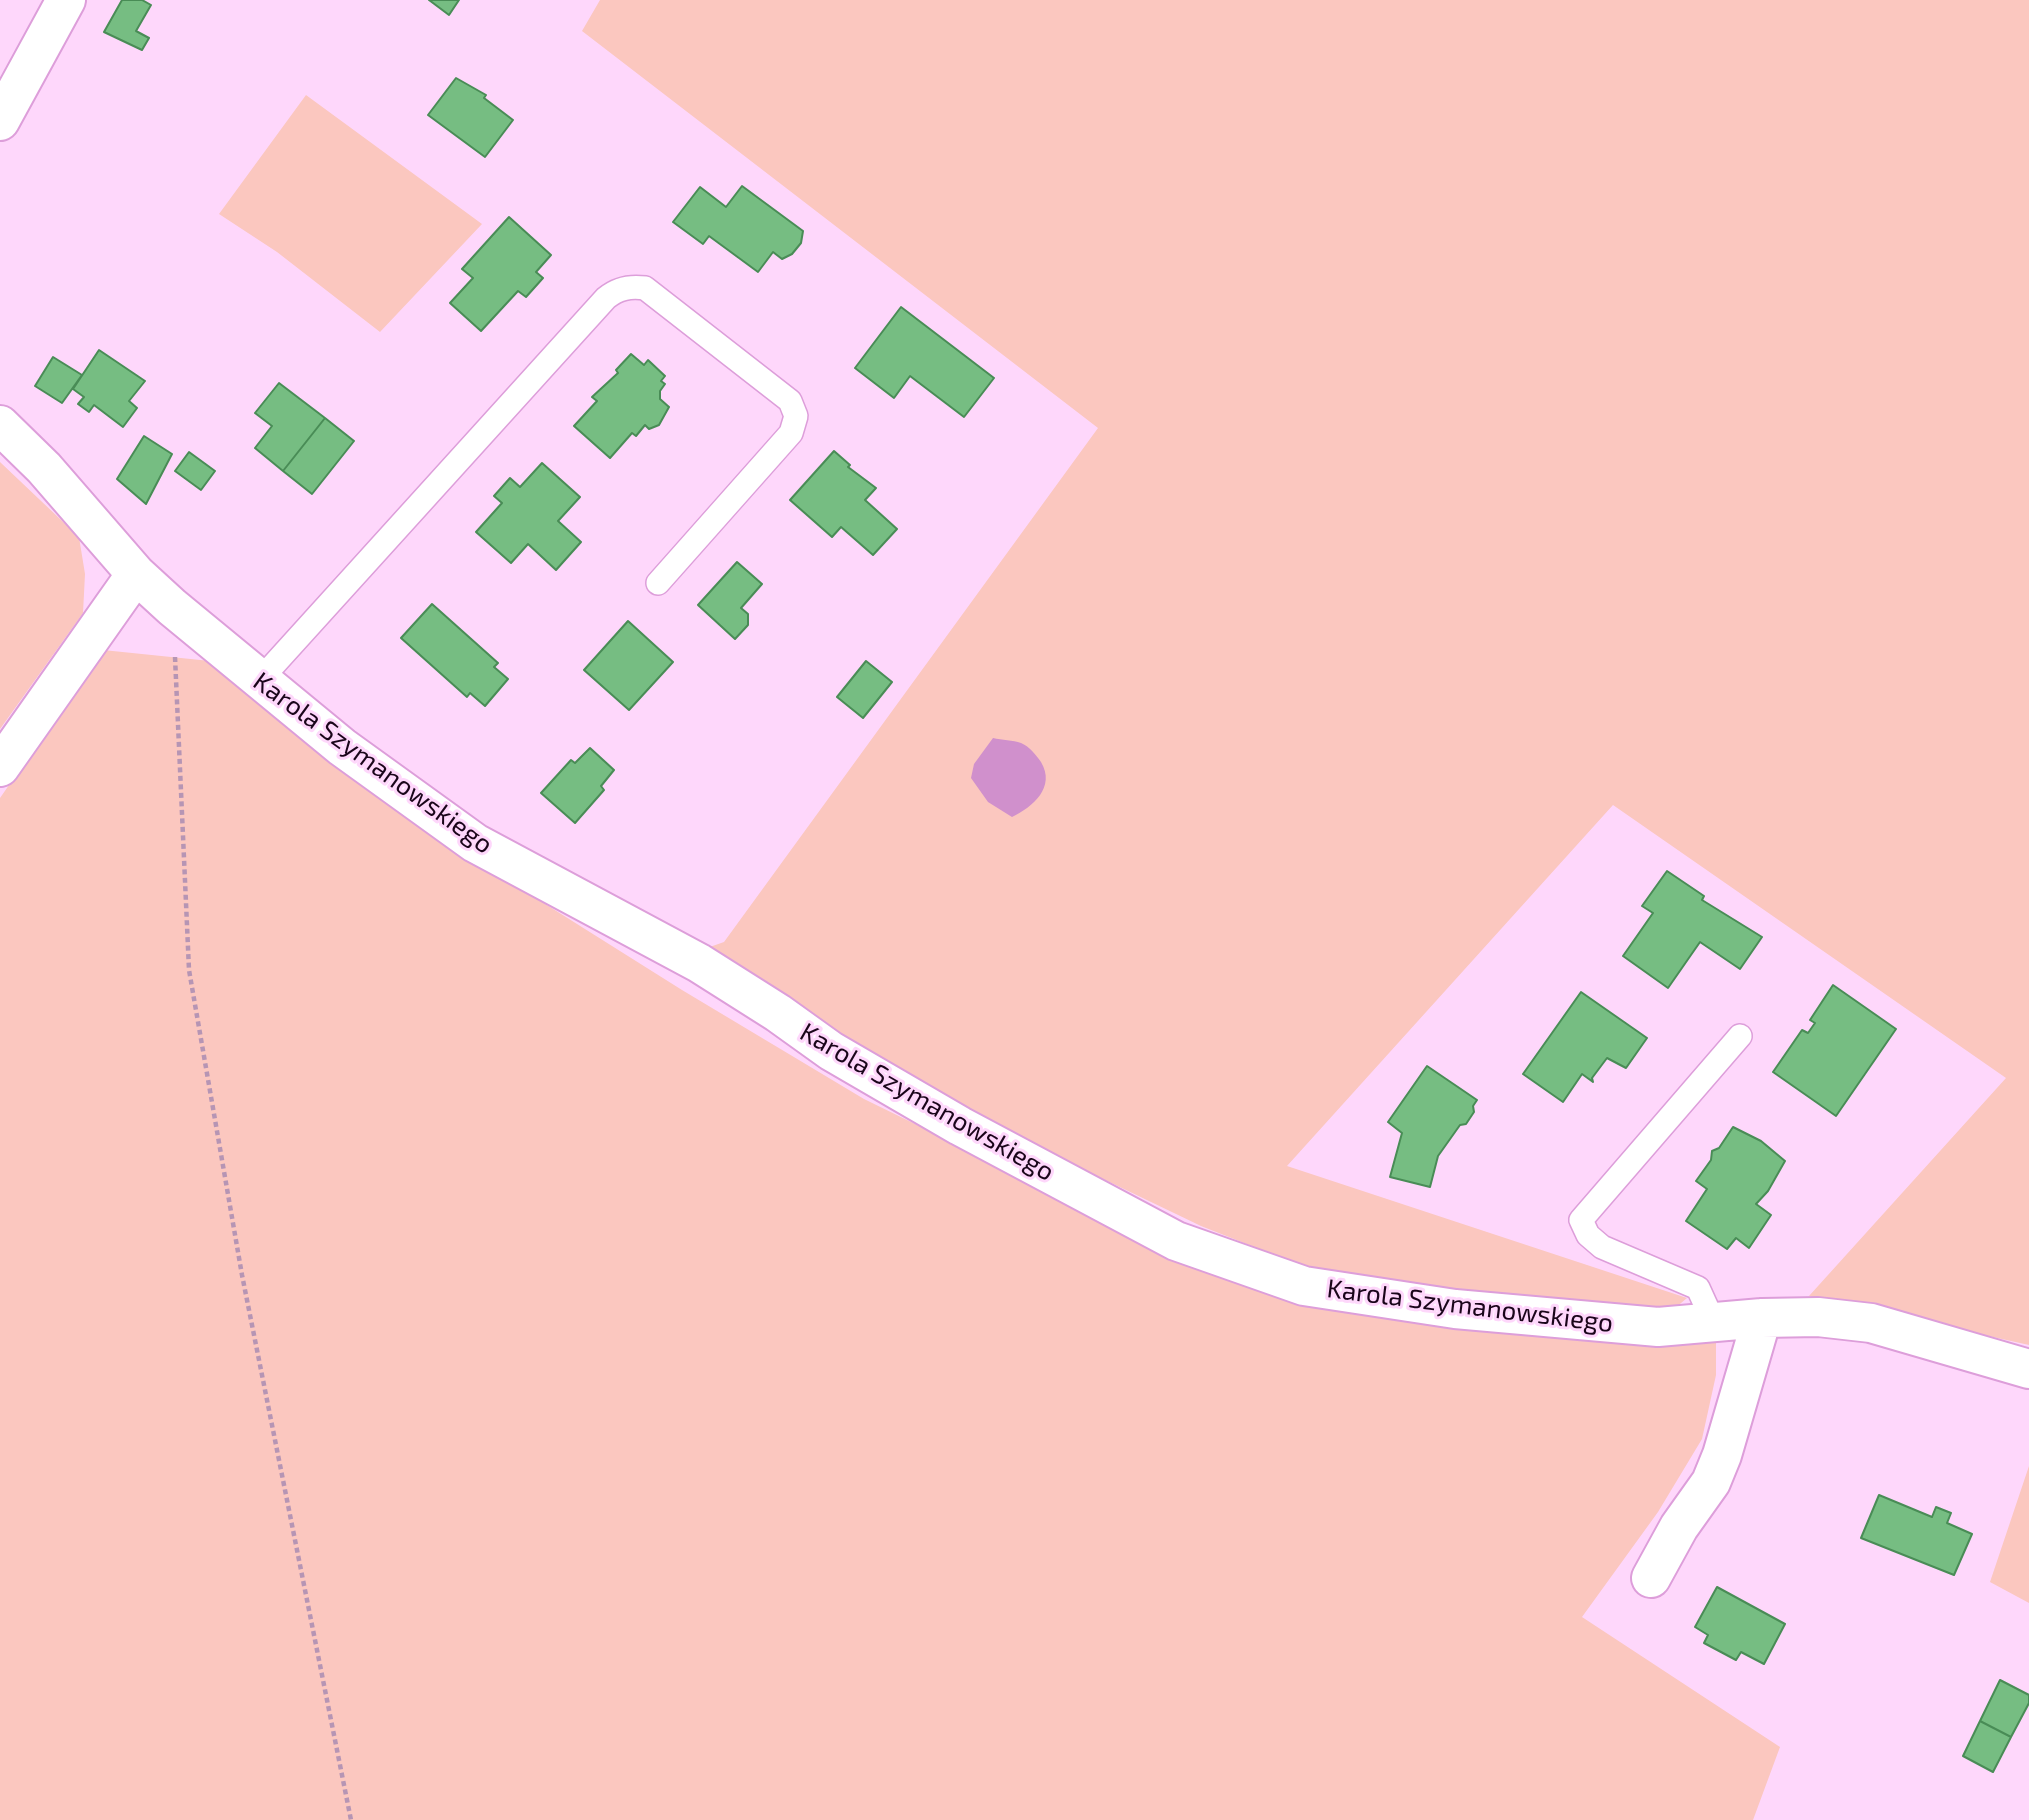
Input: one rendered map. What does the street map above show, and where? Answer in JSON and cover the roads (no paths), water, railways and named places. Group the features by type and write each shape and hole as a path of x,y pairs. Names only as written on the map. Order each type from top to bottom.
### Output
{"street":[{"path":"0,121 66,0"},
{"name":"Karola Szymanowskiego","path":"0,425 44,468 136,575 172,607 342,747 475,843 699,964 778,1013 831,1051 960,1126 1176,1241 1304,1286 1455,1309 1658,1327 1713,1321 1818,1317 1871,1323 2029,1369"},
{"path":"0,767 136,575"},
{"path":"1651,1578 1679,1527 1711,1482 1722,1455 1762,1318"}],"lane":[{"path":"259,681 606,298 615,290 635,286 645,288 790,401 796,416 791,433 658,583"},
{"path":"1713,1321 1698,1288 1602,1247 1587,1235 1581,1220 1740,1036"}]}
